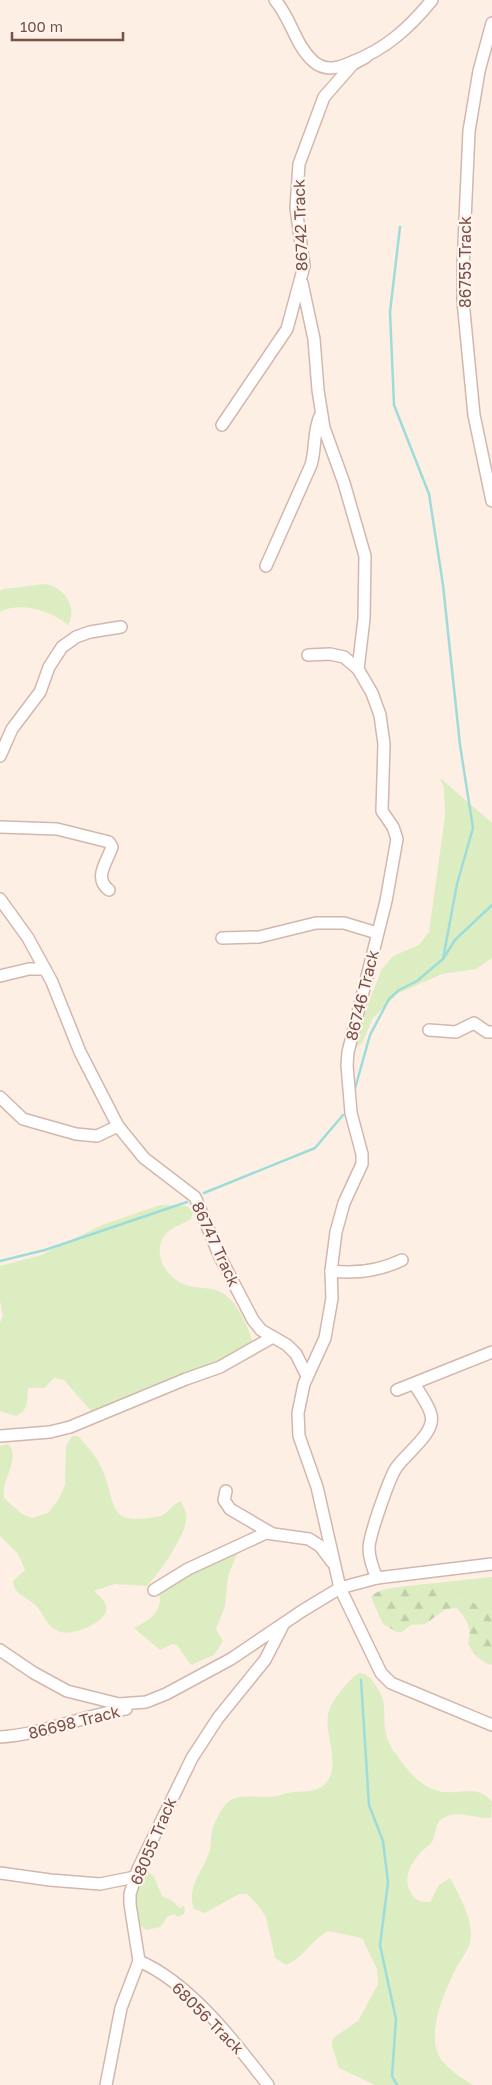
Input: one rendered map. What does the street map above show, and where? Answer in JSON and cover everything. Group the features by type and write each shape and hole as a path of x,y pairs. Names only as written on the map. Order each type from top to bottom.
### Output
{"street":[{"path":"275,0 289,19 307,55 322,67 340,67 366,57 398,37 432,0"},
{"name":"86755 Track","path":"492,23 479,71 470,131 463,266 464,301 474,415 492,501"},
{"name":"86742 Track","path":"222,424 283,337 301,282 304,255 295,196 299,164 324,97 353,64 366,57"},
{"path":"301,282 314,340 322,414 365,556 364,619 358,669"},
{"path":"266,566 311,466 315,453 317,423 322,414"},
{"path":"0,754 16,721 40,692 49,667 62,647 76,637 90,632 121,627"},
{"name":"86746 Track","path":"307,1376 326,1338 332,1298 331,1271 341,1214 362,1164 362,1154 351,1114 347,1065 352,1031 390,882 396,839 396,833 385,816 382,805 384,762 380,715 372,693 358,669 351,662 338,655 308,656"},
{"path":"0,827 35,827 73,832 105,840 111,844 101,878 102,883 109,890"},
{"name":"86747 Track","path":"0,899 28,938 45,969 80,1052 118,1126 144,1158 195,1197 220,1257 253,1320 261,1330 287,1345 296,1354 307,1376"},
{"path":"222,938 259,938 306,924 344,923 377,933"},
{"path":"0,976 45,969"},
{"path":"429,1030 456,1032 474,1023 487,1032 492,1032"},
{"path":"0,1097 23,1119 76,1134 97,1136 118,1126"},
{"path":"331,1271 357,1273 392,1265 402,1260"},
{"path":"0,1436 50,1432 70,1427 186,1378 220,1367 273,1337"},
{"path":"397,1390 415,1385 492,1352"},
{"path":"307,1376 298,1413 298,1436 317,1487 340,1588 376,1663 386,1679 400,1687 492,1725"},
{"path":"377,1578 370,1560 370,1538 388,1484 397,1466 425,1436 432,1416 415,1385"},
{"path":"226,1491 224,1500 230,1509 272,1532 310,1539 320,1546 334,1563"},
{"path":"154,1590 188,1569 253,1538 272,1532"},
{"path":"0,1650 34,1673 67,1691 118,1704 146,1702 166,1694 231,1659 340,1588 377,1578 492,1564"},
{"name":"68055 Track","path":"106,2085 121,2008 139,1961 130,1904 136,1877 178,1783 192,1758 218,1718 265,1660 283,1625"},
{"name":"86698 Track","path":"0,1737 45,1731 78,1719 126,1709 146,1702"},
{"path":"0,1873 100,1884 136,1877"},
{"name":"68056 Track","path":"139,1961 158,1971 200,2005 238,2045 268,2085"}],"green space":[{"path":"45,584 58,589 67,599 72,612 68,625 36,609 17,607 0,612 0,591 3,589"},
{"path":"440,778 492,823 492,958 476,969 442,974 397,994 373,1018 362,1043 355,1049 368,1004 382,969 393,956 419,945 429,932 445,816 444,788"},
{"path":"160,1205 187,1206 193,1212 191,1219 171,1230 161,1242 160,1256 165,1269 181,1283 193,1287 217,1290 228,1297 248,1329 252,1340 248,1347 229,1358 92,1412 64,1380 54,1378 44,1388 28,1388 27,1405 20,1414 16,1416 0,1411 0,1323 3,1315 0,1301 0,1266 41,1255 102,1225"},
{"path":"72,1436 78,1436 96,1458 104,1474 114,1505 122,1516 141,1519 160,1516 181,1501 186,1517 185,1527 176,1545 147,1586 115,1584 94,1591 106,1606 106,1612 103,1617 90,1626 67,1633 52,1627 32,1602 15,1589 13,1581 25,1570 18,1554 0,1536 0,1446 8,1444 13,1456 5,1484 4,1498 22,1514 32,1518 48,1513 58,1500 65,1485 66,1446"},
{"path":"238,1552 228,1576 225,1606 216,1629 223,1641 214,1655 191,1665 177,1645 172,1644 160,1650 134,1628 144,1623 157,1611 160,1600 159,1594 189,1573"},
{"path":"492,1577 492,1613 468,1600 452,1598 436,1583"},
{"path":"436,1583 452,1598 468,1600 492,1613 492,1665 478,1658 468,1644 470,1633 468,1625 457,1608 446,1609 425,1624 411,1625 402,1632 397,1632 383,1624 371,1597 375,1593 391,1588"},
{"path":"359,1673 370,1678 379,1691 384,1704 385,1729 389,1742 413,1775 423,1784 435,1790 442,1792 479,1792 492,1802 491,1818 456,1814 441,1819 437,1824 432,1842 414,1861 409,1871 407,1882 415,1898 430,1902 439,1885 450,1878 467,1913 471,1940 446,1990 438,2013 435,2037 436,2048 446,2066 473,2085 375,2085 339,2068 332,2046 333,2038 358,2021 378,1984 377,1969 362,1938 328,1931 299,1957 286,1965 275,1958 266,1917 247,1894 239,1894 205,1913 194,1909 192,1901 193,1886 209,1853 213,1827 229,1801 241,1797 272,1797 292,1792 314,1790 324,1785 329,1778 333,1761 327,1723 329,1710 340,1692"},
{"path":"146,1870 154,1877 162,1896 171,1900 180,1908 183,1906 185,1908 184,1914 178,1917 174,1914 168,1916 160,1927 146,1930 138,1924 136,1903 138,1891"}],"waterway":[{"path":"400,227 390,312 394,405 429,494 443,585 460,745 473,828 457,884 443,959"},
{"path":"354,1092 370,1035 389,999 399,990 417,981 443,959 455,940 492,905"},
{"path":"204,1193 315,1148 343,1115"},
{"path":"0,1261 45,1250 187,1202"},
{"path":"361,1680 369,1805 383,1841 388,1882 380,1945 396,2019 392,2076 397,2085"}]}
